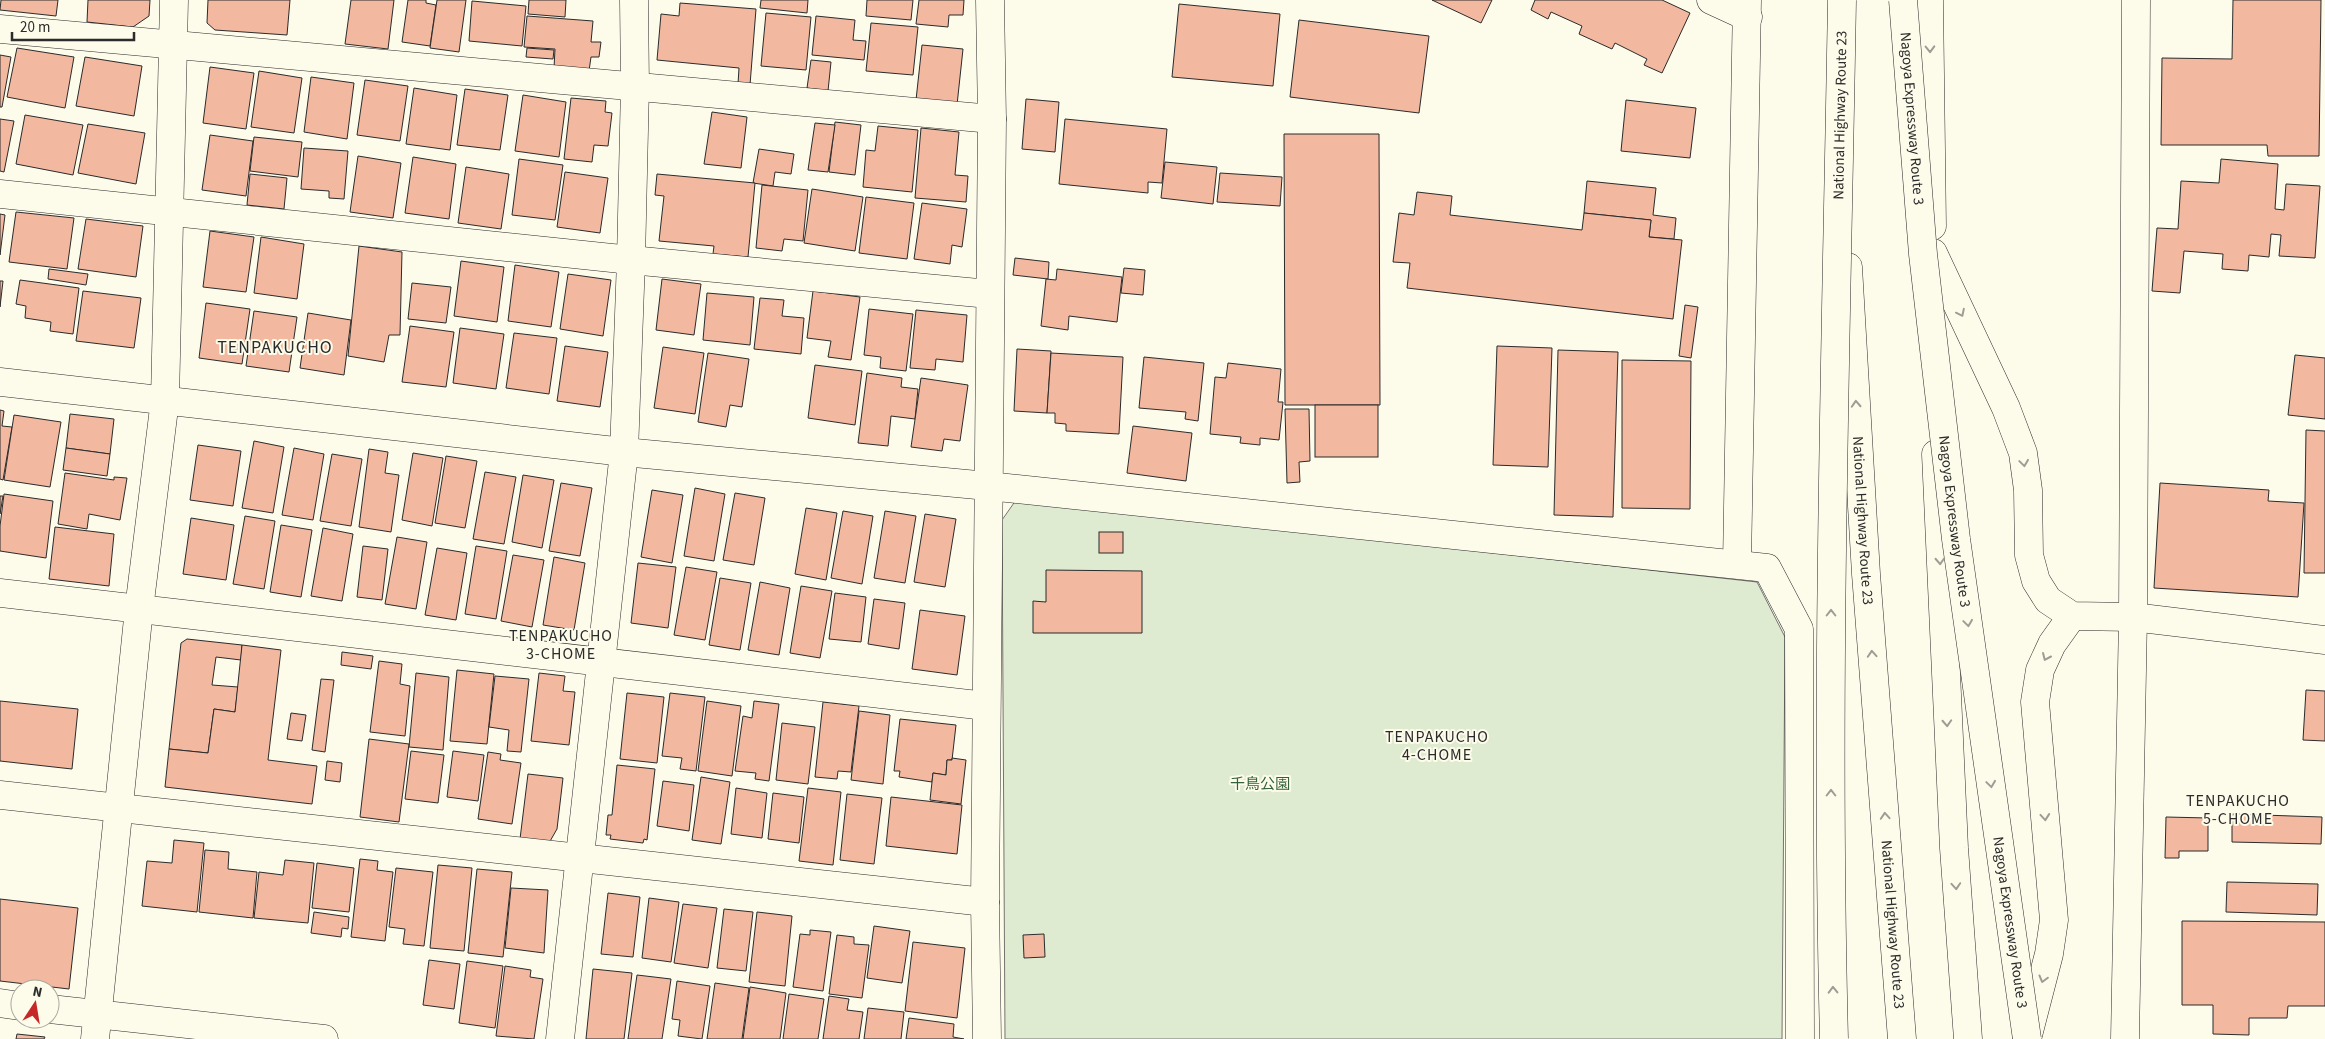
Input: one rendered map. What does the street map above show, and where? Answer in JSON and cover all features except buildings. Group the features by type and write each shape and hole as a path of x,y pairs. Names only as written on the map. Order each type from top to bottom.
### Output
{"main road":[{"path":"96,1026 120,808 139,609 165,400 174,0"},
{"path":"560,1039 624,452 635,86 634,0"},
{"path":"986,1039 986,706 992,119 990,0"},
{"path":"1711,0 1747,8 1737,564"},
{"name":"National Highway Route 23","path":"1834,0 1834,53 1866,574 1902,1039"},
{"path":"1834,1039 1830,897 1831,618 1842,0"},
{"name":"Nagoya Expressway Route 3","path":"1903,0 1923,254 1956,539 2027,1039"},
{"path":"1929,0 1937,506 1954,848 1968,1039"},
{"path":"2125,1039 2133,617 2136,0"},
{"path":"0,30 992,119"},
{"path":"0,194 631,260 989,294"},
{"path":"1933,254 2006,408 2023,453 2028,490 2029,555 2036,581 2048,600 2072,616 2133,617 2325,640"},
{"path":"0,382 624,452 988,486 1767,568 1799,629 1800,1039"},
{"path":"0,593 986,706"},
{"path":"2027,1039 2050,954 2054,920 2035,702 2040,670 2052,644 2072,616"},
{"path":"0,795 985,902"},
{"path":"60,1013 96,1026 324,1039"}],"green space":[{"name":"千鳥公園","path":"1016,500 1757,582 1785,637 1782,1039 1005,1039 1002,520"}],"district":[{"name":"TENPAKUCHO","path":"275,347"},
{"name":"TENPAKUCHO 3-CHOME","path":"561,644"},
{"name":"TENPAKUCHO 4-CHOME","path":"1437,745"},
{"name":"TENPAKUCHO 5-CHOME","path":"2238,809"}]}
